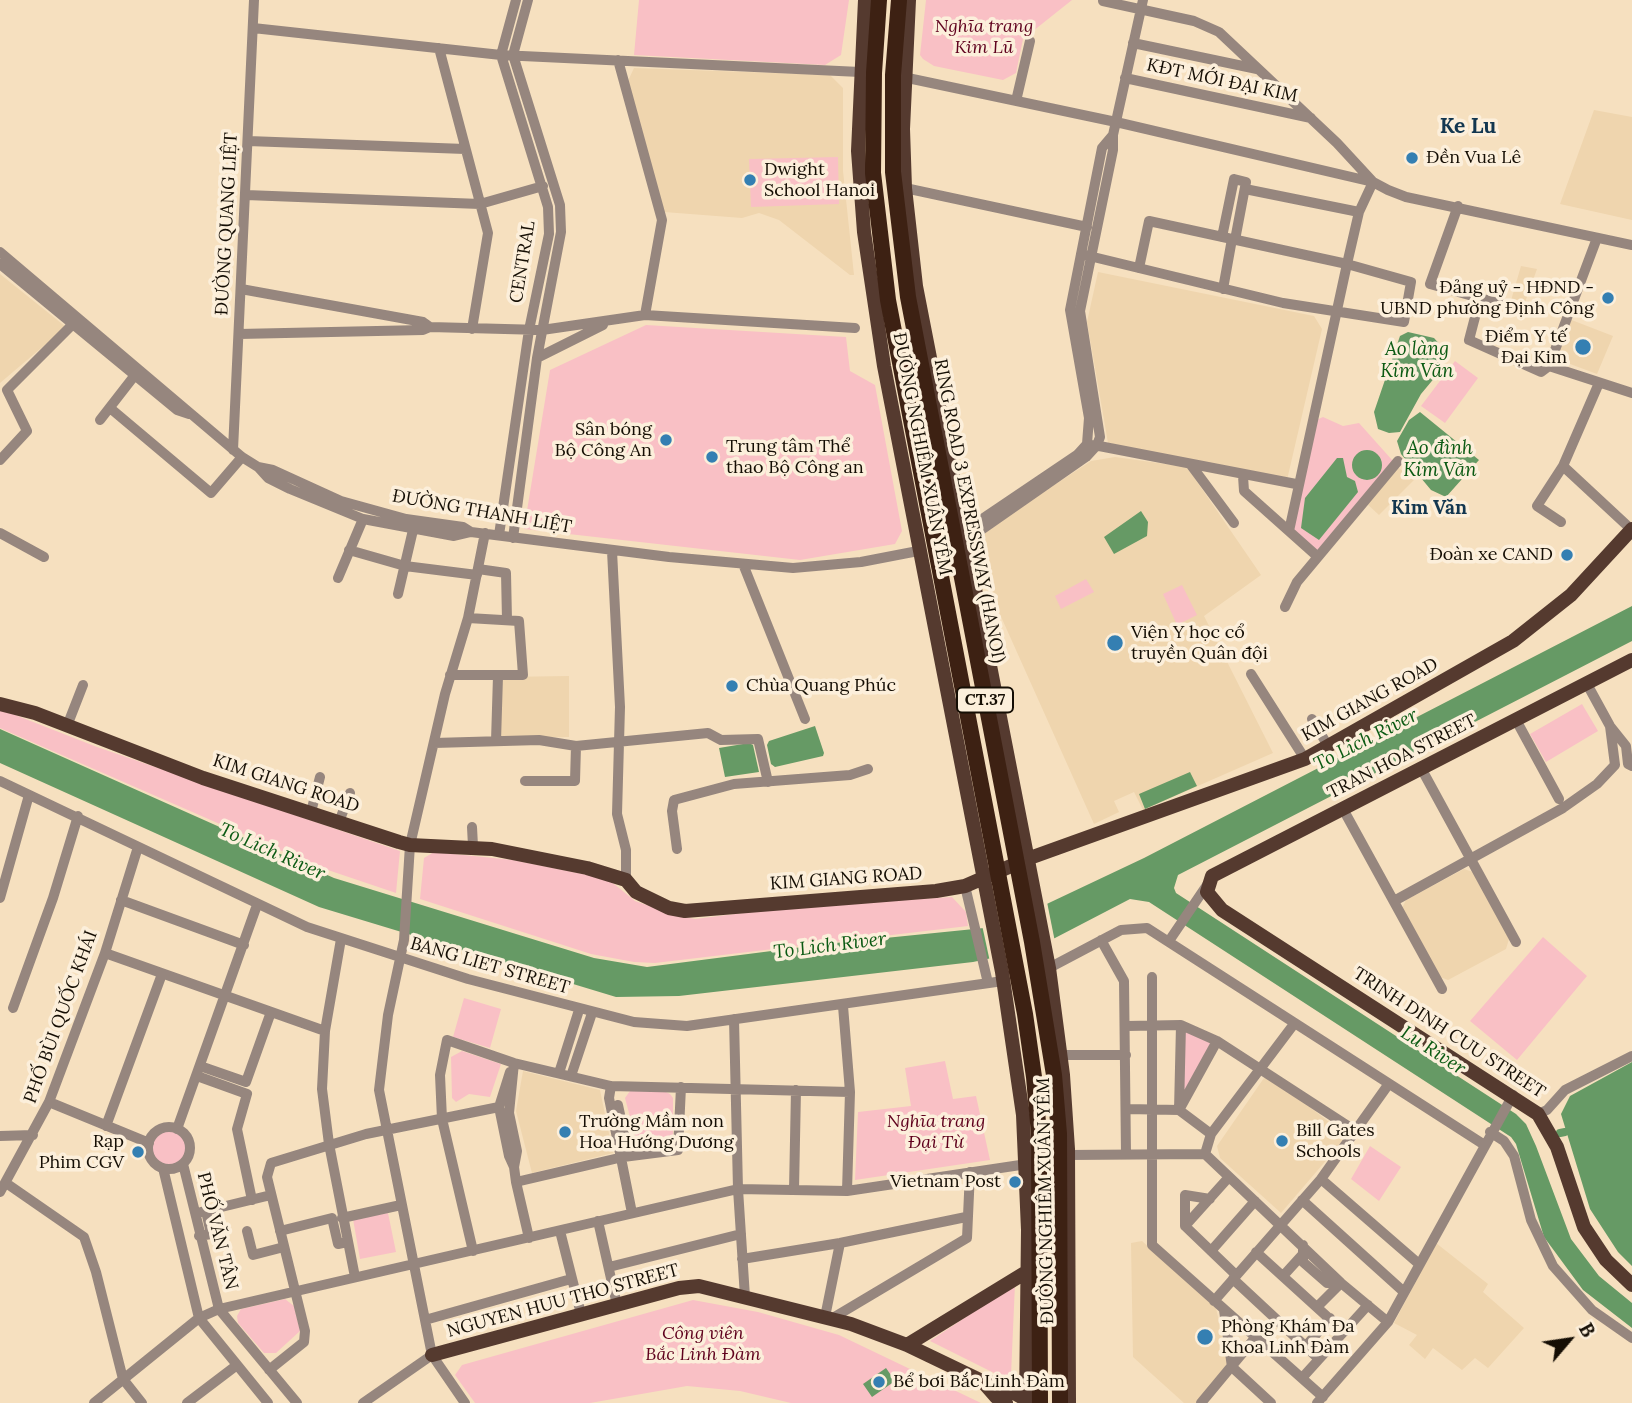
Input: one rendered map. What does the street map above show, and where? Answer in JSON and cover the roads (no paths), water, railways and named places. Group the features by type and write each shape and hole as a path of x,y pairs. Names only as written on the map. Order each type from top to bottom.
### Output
{"highway":[{"name":"CT.37","path":"879,0 874,74 873,173 888,300 1026,1014 1034,1077 1039,1134 1031,1402"},
{"name":"RING ROAD 3 EXPRESSWAY (HANOI)","path":"899,0 893,75 893,172 908,297 1045,1011 1054,1075 1059,1134 1060,1403"}],"main road":[{"name":"ĐƯỜNG NGHIÊM XUÂN YÊM","path":"865,0 858,151 864,232 884,366 918,551 965,776 990,911 995,978 1021,1098 1027,1164 1031,1402"},
{"name":"ĐƯỜNG NGHIÊM XUÂN YÊM","path":"909,0 903,77 905,188 916,286 985,652 1048,963 1061,1055 1068,1155 1069,1403"},
{"name":"KIM GIANG ROAD","path":"0,704 67,726 203,778 410,845 473,846 587,868 626,880 652,902 685,911 923,892 965,886 1027,859 1305,759 1513,641 1571,595 1632,529"},
{"path":"943,662 962,666 985,652"},
{"name":"TRAN HOA STREET","path":"1204,894 1212,876 1632,660"},
{"path":"965,776 970,766 985,754 1007,757"},
{"name":"TRINH DINH CUU STREET","path":"1204,894 1271,942 1538,1114 1557,1147 1584,1227 1606,1260 1632,1285"},
{"path":"1021,1098 1065,1093"},
{"path":"1028,1203 1068,1204"},
{"path":"907,1345 1028,1271"},
{"name":"NGUYEN HUU THO STREET","path":"432,1355 581,1314 699,1286 828,1318 907,1345 982,1381 996,1383 1031,1402"},
{"name":"NGUYEN HUU THO STREET","path":"982,1381 1000,1401"}],"street":[{"name":"ĐƯỜNG QUANG LIỆT","path":"238,454 239,334 254,0"},
{"path":"501,55 516,0"},
{"path":"513,55 528,0"},
{"path":"1102,1 1142,4 1209,27 1311,118 1373,182"},
{"name":"KĐT MỚI ĐẠI KIM","path":"1107,149 1113,135 1142,4"},
{"path":"253,27 501,55 860,72"},
{"path":"1016,101 1030,41"},
{"name":"KĐT MỚI ĐẠI KIM","path":"1133,43 1259,69"},
{"path":"439,48 488,233 472,329"},
{"name":"CENTRAL","path":"499,536 529,330 549,234 548,207 501,55"},
{"name":"CENTRAL","path":"513,55 560,205 561,232 537,358 513,538"},
{"path":"618,60 662,220 645,315"},
{"path":"903,77 1116,122 1373,182 1406,197 1632,245"},
{"name":"KĐT MỚI ĐẠI KIM","path":"1125,78 1311,118"},
{"path":"248,141 466,149"},
{"path":"1086,255 1087,227 1107,149"},
{"path":"963,537 1047,479 1092,444 1101,430 1078,342 1078,294 1107,149"},
{"path":"1223,289 1230,239 1229,206 1234,179 1246,182 1241,209 1230,239"},
{"path":"1289,531 1296,484 1325,370 1335,313 1359,212 1373,182"},
{"path":"246,195 480,204 542,186"},
{"path":"905,188 1087,227"},
{"path":"1245,189 1359,212"},
{"path":"1229,206 1241,209"},
{"path":"1458,206 1430,284 1507,306"},
{"path":"1086,255 1223,289 1335,313 1404,322 1411,282 1347,264 1149,221 1139,268"},
{"path":"1480,298 1469,340 1541,372 1549,366 1597,238"},
{"name":"ĐƯỜNG THANH LIỆT","path":"0,252 76,321 183,404 189,414 238,454 258,467 273,470 339,506 463,527 471,532 612,551 743,564 813,567 918,551"},
{"path":"0,264 76,321 177,410 189,414"},
{"path":"241,289 423,322 430,327"},
{"path":"370,330 371,313"},
{"path":"239,334 423,330 430,327 542,330 645,315 855,328"},
{"path":"537,358 611,320"},
{"path":"0,460 27,431 7,390 76,321"},
{"path":"1549,366 1632,393"},
{"path":"100,420 135,375"},
{"path":"1561,522 1537,506 1563,466 1599,383"},
{"path":"110,408 211,493 238,454"},
{"path":"1092,444 1243,476 1296,484"},
{"path":"1285,607 1297,582 1398,461"},
{"path":"1191,465 1234,523"},
{"path":"1563,466 1632,529"},
{"path":"1212,493 1219,471"},
{"path":"1243,476 1244,491 1318,557"},
{"path":"339,506 363,519 413,530 454,536 471,532"},
{"path":"503,510 517,512"},
{"path":"338,578 363,519"},
{"path":"398,594 413,530"},
{"path":"0,533 44,556"},
{"path":"465,1403 432,1355 379,1090 388,1015 404,940 410,845 450,675 468,618 485,533"},
{"path":"349,550 405,566 506,573 507,620"},
{"path":"612,551 620,707 617,814 625,850 626,880"},
{"path":"743,564 805,719"},
{"path":"450,675 523,675 519,621 468,618"},
{"path":"1251,674 1305,759"},
{"path":"496,741 498,676"},
{"path":"1587,684 1626,746 1628,764 1632,766"},
{"path":"67,726 83,685"},
{"path":"1312,719 1328,746"},
{"path":"1516,720 1559,799"},
{"path":"1394,901 1563,808 1597,784 1615,765 1611,726"},
{"path":"434,743 540,740 576,746 708,733 721,740 758,739 768,782"},
{"path":"525,781 575,780 576,746"},
{"path":"1421,768 1516,942"},
{"path":"677,849 672,811 674,800 734,785 850,775 868,769"},
{"path":"311,812 320,777"},
{"name":"BANG LIET STREET","path":"0,781 78,816 257,905 341,939 579,1010 634,1022 687,1027 843,1006 995,978"},
{"path":"338,822 350,793"},
{"path":"0,898 29,795"},
{"path":"1343,809 1442,989"},
{"path":"13,1008 53,898 78,816"},
{"path":"472,827 473,846"},
{"name":"PHỐ BÙI QUỐC KHÁI","path":"3,1188 49,1102 105,953 138,847"},
{"path":"965,886 972,918 995,978"},
{"path":"1168,941 1204,894"},
{"path":"121,900 244,945"},
{"path":"149,1143 160,1130 177,1129 257,905"},
{"path":"1048,963 1136,927 1147,928 1483,1144"},
{"path":"341,939 325,1031 322,1089 329,1144 355,1277"},
{"path":"1101,940 1124,981 1127,1026 1126,1154"},
{"path":"105,953 325,1031"},
{"path":"106,1126 162,974"},
{"path":"1152,977 1152,1245 1302,1378 1320,1400 1388,1322 1511,1097"},
{"path":"843,1006 850,1092 848,1191"},
{"path":"559,1073 579,1010"},
{"path":"199,1071 246,1082 271,1012"},
{"path":"571,1076 593,1013"},
{"path":"734,1019 738,1189 745,1297"},
{"path":"1205,1154 1211,1134 1294,1024"},
{"path":"1127,1026 1181,1025 1217,1041 1354,1130"},
{"path":"1179,1110 1181,1025"},
{"path":"473,1251 442,1119 440,1075 447,1040 514,1063 611,1086 850,1092"},
{"path":"1179,1110 1217,1041"},
{"path":"1061,1055 1126,1055"},
{"path":"1538,1114 1547,1110 1565,1090 1632,1056"},
{"path":"514,1063 499,1107 529,1238"},
{"path":"514,1063 508,1108 517,1152 514,1167"},
{"path":"199,1071 247,1094 237,1129 253,1200"},
{"path":"1214,1301 1321,1178 1388,1085"},
{"path":"611,1086 616,1095 627,1147 623,1157 632,1213"},
{"path":"516,1182 623,1157 678,1150 681,1087"},
{"path":"794,1190 796,1090"},
{"path":"49,1102 149,1143"},
{"path":"269,1370 304,1342 267,1172 273,1161 385,1130 499,1107"},
{"path":"1127,1109 1179,1110 1211,1134"},
{"name":"PHỐ VĂN TÂN","path":"163,1168 172,1169 183,1164 189,1154 188,1142 177,1129"},
{"path":"1491,1130 1504,1141 1514,1156 1531,1220 1553,1266 1592,1310 1632,1338"},
{"path":"0,1136 33,1135"},
{"path":"149,1143 152,1160 163,1168 199,1318 268,1403"},
{"path":"1068,1155 1205,1154 1280,1224 1303,1250 1388,1322"},
{"name":"PHỐ VĂN TÂN","path":"183,1164 219,1309 297,1403"},
{"path":"94,1403 199,1318 219,1309 738,1189 848,1191 1027,1164"},
{"path":"828,1318 967,1238 970,1172"},
{"path":"1185,1226 1229,1177"},
{"path":"1321,1178 1419,1264"},
{"path":"3,1188 84,1237 93,1259 122,1379 142,1403"},
{"path":"200,1236 211,1234 203,1212 271,1195"},
{"path":"1210,1199 1185,1195 1185,1226 1319,1359"},
{"path":"1302,1200 1404,1292"},
{"path":"1211,1251 1255,1201"},
{"path":"342,1218 401,1205"},
{"path":"742,1259 840,1243 966,1217"},
{"path":"280,1231 332,1219 338,1244 348,1242"},
{"path":"598,1221 617,1305"},
{"path":"247,1231 253,1255 284,1247"},
{"path":"560,1231 581,1314"},
{"path":"609,1267 741,1234"},
{"path":"828,1318 840,1243"},
{"path":"1283,1276 1303,1250"},
{"path":"1256,1252 1344,1332"},
{"path":"425,1320 571,1279"},
{"path":"1317,1307 1341,1283"},
{"path":"1302,1378 1368,1305"},
{"path":"1224,1310 1231,1367 1265,1401"},
{"path":"1306,1346 1330,1318"},
{"path":"1201,1403 1255,1338"},
{"path":"363,1403 432,1355"},
{"path":"190,1402 237,1365"}],"water":[{"name":"Ao làng Kim Văn","path":"1408,332 1434,338 1443,348 1441,370 1421,394 1400,432 1389,433 1378,429 1374,412 1400,336"},
{"name":"Ao đình Kim Văn","path":"1420,412 1479,460 1446,497 1431,490 1401,454 1397,441 1409,420"},
{"path":"1367,450 1378,454 1382,465 1378,476 1367,480 1356,476 1352,465 1356,454"},
{"path":"1337,458 1343,458 1347,477 1355,481 1358,492 1319,540 1301,528 1305,498"},
{"path":"1141,511 1148,522 1147,536 1114,554 1104,537"},
{"name":"To Lich River","path":"1632,606 1632,641 1178,875 1174,888 1176,893 1516,1114 1526,1124 1536,1146 1571,1239 1599,1276 1632,1303 1632,1328 1583,1290 1544,1237 1516,1144 1511,1137 1149,902 1130,899 1055,938 1020,952 973,962 679,996 616,997 319,907 0,763 0,729 334,878 594,958 647,967 826,944 984,928 1015,919 1144,858"},
{"path":"815,726 823,756 775,767 771,764 767,745 769,741"},
{"path":"749,743 753,745 759,772 725,777 719,748"},
{"path":"1190,772 1197,786 1145,809 1139,794"},
{"path":"1632,1062 1632,1266 1618,1252 1590,1209 1561,1114 1570,1096"},
{"name":"Bể bơi Bắc Linh Đàm","path":"886,1368 895,1381 872,1397 863,1384"}],"waterway":[{"path":"1560,1133 1565,1132"}],"place":[{"name":"Đền Vua Lê","path":"1412,158"},
{"name":"Dwight School Hanoi","path":"750,180"},
{"name":"Đảng uỷ - HĐND - UBND phường Định Công","path":"1608,298"},
{"name":"Điểm Y tế Đại Kim","path":"1583,347"},
{"name":"Sân bóng Bộ Công An","path":"666,440"},
{"name":"Trung tâm Thể thao Bộ Công an","path":"712,457"},
{"name":"Đoàn xe CAND","path":"1567,555"},
{"name":"Viện Y học cổ truyền Quân đội","path":"1115,643"},
{"name":"Chùa Quang Phúc","path":"732,686"},
{"name":"Trường Mầm non Hoa Hướng Dương","path":"565,1132"},
{"name":"Bill Gates Schools","path":"1282,1141"},
{"name":"Rạp Phim CGV","path":"138,1152"},
{"name":"Vietnam Post","path":"1015,1182"},
{"name":"Phòng Khám Đa Khoa Linh Đàm","path":"1205,1337"},
{"name":"Bể bơi Bắc Linh Đàm","path":"879,1382"}],"district":[{"name":"Ke Lu","path":"1468,127"},
{"name":"Kim Văn","path":"1429,509"}],"park label":[{"name":"Nghĩa trang Kim Lũ","path":"984,37"},
{"name":"Nghĩa trang Đại Từ","path":"936,1132"},
{"name":"Công viên Bắc Linh Đàm","path":"703,1344"}],"water label":[{"name":"Lu River","path":"1433,1051"}]}
